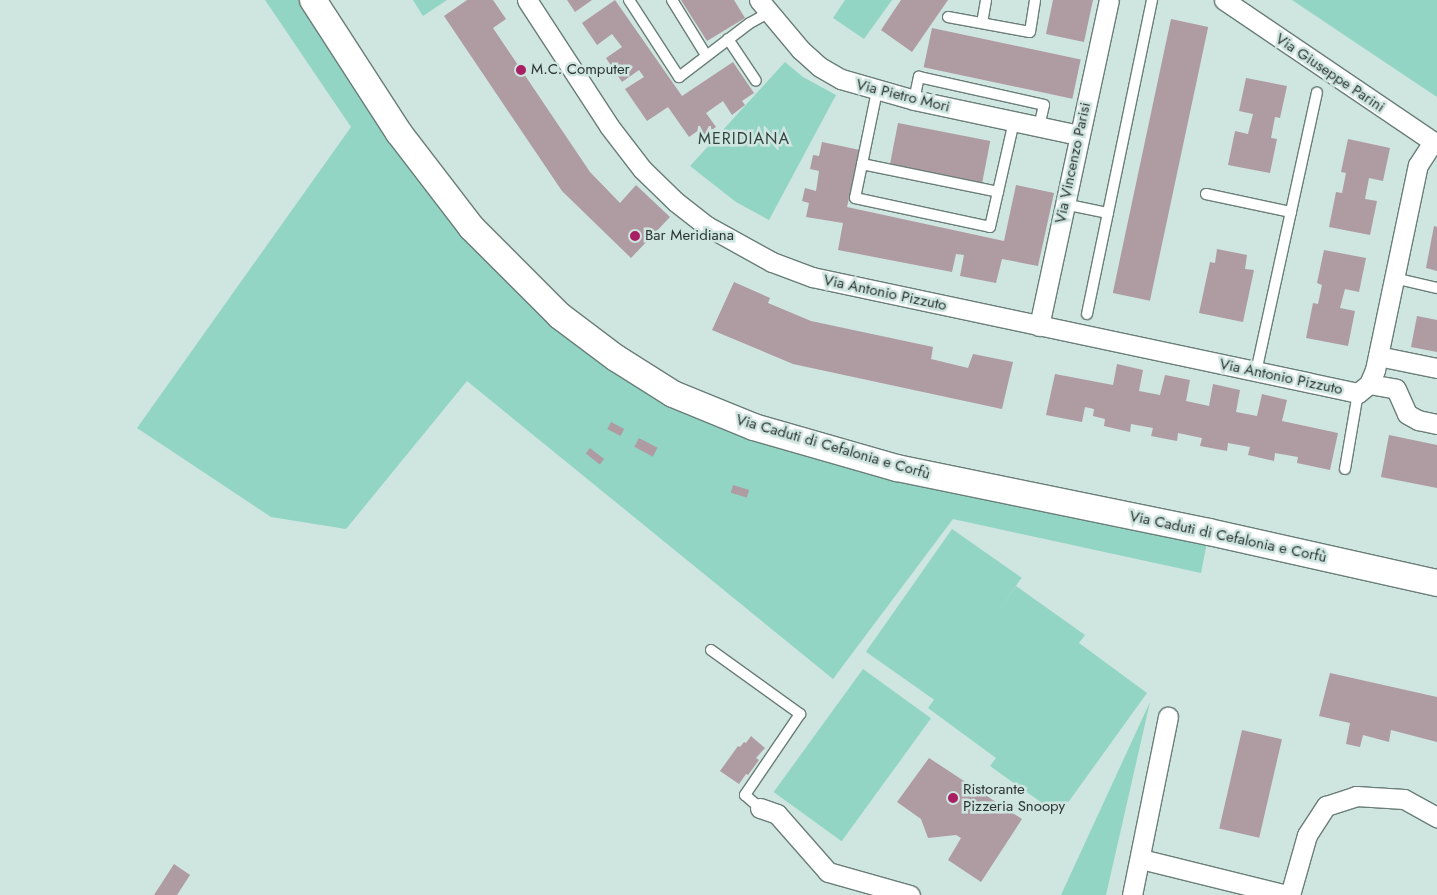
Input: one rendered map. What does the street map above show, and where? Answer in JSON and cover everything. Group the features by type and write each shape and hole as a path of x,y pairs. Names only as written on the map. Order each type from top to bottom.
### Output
{"street":[{"name":"Via Caduti di Cefalonia e Corfù","path":"313,0 399,133 470,227 560,316 616,358 673,394 754,427 897,468 1209,532 1437,583"},
{"name":"Via Antonio Pizzuto","path":"527,0 560,54 630,155 676,202 707,226 772,262 812,277 1256,372 1364,388 1396,389 1407,414 1418,420 1437,424"},
{"name":"Via Vincenzo Parisi","path":"1039,326 1078,135 1110,0"},
{"name":"Via Giuseppe Parini","path":"1224,0 1435,143"},
{"name":"Via Pietro Mori","path":"764,4 801,50 820,67 841,79 877,91 914,100 1078,135"},
{"path":"1364,388 1378,356 1418,165 1435,143"},
{"path":"1378,356 1437,368"},
{"path":"1132,895 1141,859 1168,717"},
{"path":"1290,895 1307,835 1326,806 1356,796 1404,799 1437,817"},
{"path":"760,808 777,814 828,872 910,895"},
{"path":"1141,859 1286,895"}],"lane":[{"path":"628,0 679,78 728,39 764,4"},
{"path":"672,0 706,55"},
{"path":"982,24 986,0"},
{"path":"948,17 1030,32 1035,0"},
{"path":"1087,314 1152,0"},
{"path":"728,39 756,81"},
{"path":"914,100 919,77 1044,105 1039,126"},
{"path":"877,91 855,198 990,227 1014,121"},
{"path":"1256,372 1317,94"},
{"path":"862,164 998,192"},
{"path":"1206,194 1291,212"},
{"path":"1064,204 1108,213"},
{"path":"1394,278 1437,288"},
{"path":"1345,469 1364,388"},
{"path":"711,650 800,714 745,795 760,808"}],"green space":[{"path":"265,0 313,0 399,133 560,316 758,429 1209,532 1201,573 953,519 833,679 467,381 346,529 271,517 137,428 351,127"},
{"path":"413,0 447,0 423,16"},
{"path":"845,0 892,0 864,39 833,18"},
{"path":"1292,0 1437,0 1437,97"},
{"path":"785,62 803,77 836,95 769,220 736,202 690,166"},
{"path":"952,529 1022,578 936,701 866,652"},
{"path":"1016,586 1085,635 1079,643 1147,693 1059,815 990,766 996,758 928,708"},
{"path":"863,669 931,718 842,841 774,792"},
{"path":"1150,702 1106,895 1061,895"}],"building":[{"path":"467,0 493,0 506,19 493,28 590,172 620,203 636,185 670,217 631,258 562,191 444,16"},
{"path":"567,0 592,0 575,12"},
{"path":"615,0 682,96 733,62 754,93 742,101 745,105 732,115 723,101 706,113 716,127 703,136 699,130 689,137 668,107 647,121 625,89 644,77 639,70 622,82 606,58 622,47 612,34 597,45 582,23"},
{"path":"681,0 734,0 745,18 707,41"},
{"path":"901,0 948,0 912,52 881,30"},
{"path":"1053,0 1093,0 1084,42 1046,34"},
{"path":"1171,19 1208,27 1150,301 1113,293"},
{"path":"932,28 1081,60 1072,99 924,67"},
{"path":"1246,78 1287,86 1280,118 1275,117 1271,138 1277,139 1270,173 1228,165 1235,131 1248,134 1253,114 1239,111"},
{"path":"898,123 990,141 982,183 890,165"},
{"path":"1348,139 1390,148 1383,181 1369,178 1365,199 1377,201 1370,235 1329,227 1336,192 1342,193 1346,173 1341,172"},
{"path":"822,142 860,150 847,207 1004,241 1016,185 1054,193 1038,266 1002,259 996,283 960,276 964,255 956,254 952,272 838,250 843,223 806,217 809,203 802,201 805,188 816,191 819,171 810,169 813,155 819,156"},
{"path":"1434,226 1437,227 1437,271 1426,268"},
{"path":"1217,249 1247,255 1245,269 1254,270 1243,322 1199,313 1210,262 1215,263"},
{"path":"1324,250 1366,258 1359,292 1345,289 1340,308 1355,311 1348,346 1306,338 1313,303 1318,304 1322,285 1317,283"},
{"path":"734,282 770,298 768,303 811,321 933,347 931,359 968,368 973,354 1013,362 1002,409 793,364 712,330"},
{"path":"1417,316 1437,320 1437,352 1411,347"},
{"path":"1117,364 1143,370 1139,391 1160,395 1165,375 1190,380 1186,401 1209,406 1213,384 1240,390 1236,412 1257,416 1262,394 1287,400 1282,421 1338,433 1330,470 1297,463 1298,457 1275,453 1274,461 1248,455 1250,447 1228,443 1227,451 1200,446 1202,438 1178,433 1177,441 1151,436 1153,428 1131,424 1130,432 1104,426 1105,419 1093,416 1094,409 1085,407 1082,422 1046,415 1055,374 1113,385"},
{"path":"611,422 624,429 620,436 607,429"},
{"path":"1389,435 1437,445 1437,488 1381,477"},
{"path":"639,438 658,448 653,457 634,447"},
{"path":"590,448 604,459 600,465 586,454"},
{"path":"733,485 749,490 747,498 731,493"},
{"path":"1330,673 1437,697 1437,742 1391,730 1389,742 1363,735 1360,747 1346,744 1350,723 1319,716"},
{"path":"1242,730 1282,739 1259,838 1219,828"},
{"path":"751,736 765,748 756,758 759,760 739,784 720,771 738,746 740,747 744,742 746,743"},
{"path":"929,758 1022,819 981,882 948,860 961,838 956,835 928,838 921,819 897,802"},
{"path":"174,864 190,875 177,895 154,895"}],"place":[{"name":"M.C. Computer","path":"521,70"},
{"name":"Bar Meridiana","path":"635,236"},
{"name":"Ristorante Pizzeria Snoopy","path":"953,798"}],"district":[{"name":"MERIDIANA","path":"744,139"}]}
